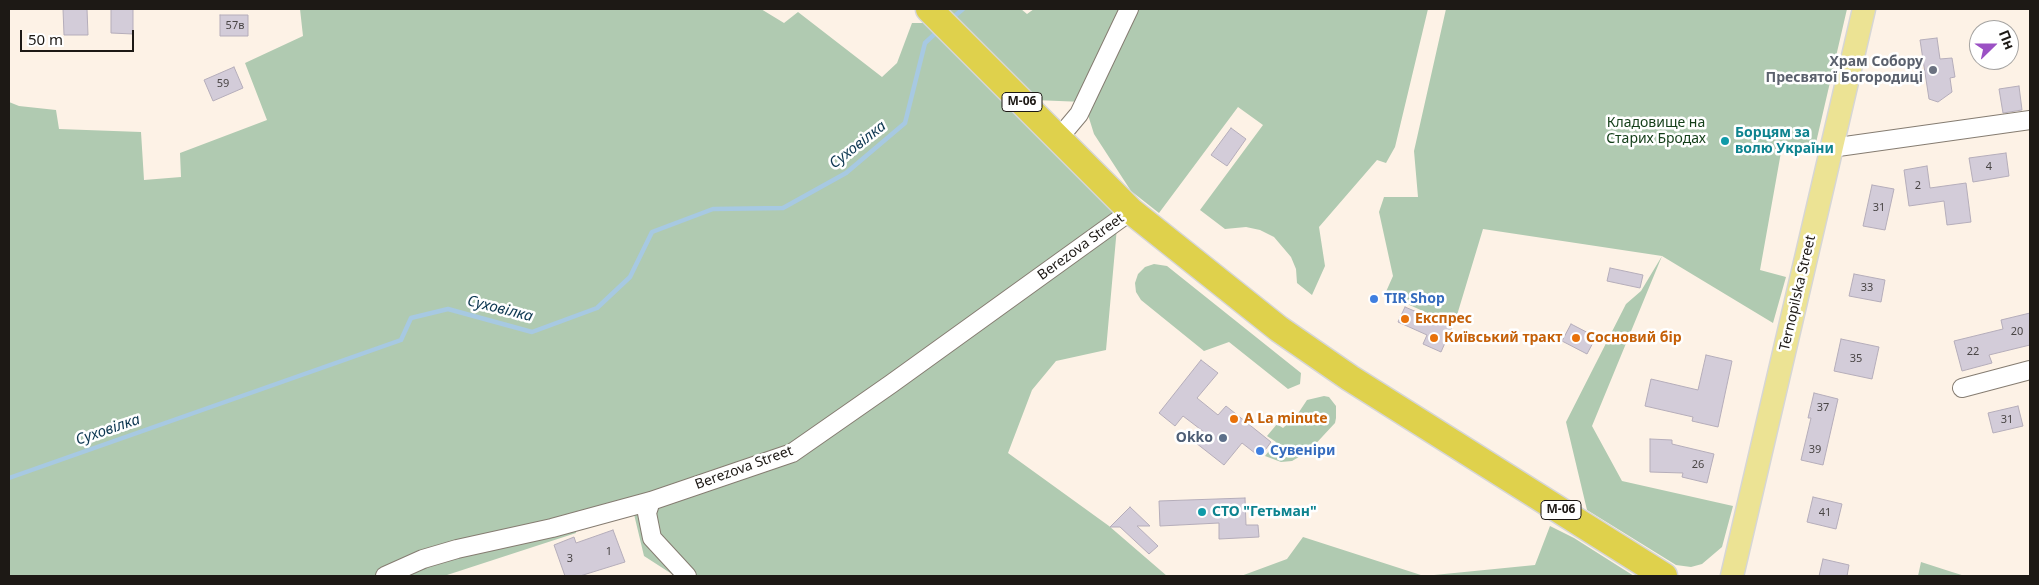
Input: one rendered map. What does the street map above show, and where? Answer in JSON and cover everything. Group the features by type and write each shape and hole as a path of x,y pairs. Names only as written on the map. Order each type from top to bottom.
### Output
{"highway":[{"name":"М-06","path":"930,9 1130,211 1265,319 1332,366 1664,576"}],"main road":[{"name":"Ternopilska Street","path":"1732,576 1864,9"}],"street":[{"path":"1058,139 1078,114 1129,9"},
{"path":"1831,148 2030,120"},
{"name":"Berezova Street","path":"385,576 423,559 457,549 552,528 651,501 792,453 891,384 1130,211"},
{"path":"1962,388 2030,370"},
{"path":"651,501 647,513 652,538 687,576"}],"green space":[{"path":"300,9 761,9 784,23 798,12 882,77 897,63 912,23 926,23 1068,163 1118,216 1106,350 1056,361 1032,390 1008,453 1109,526 1167,576 675,576 644,556 633,510 575,527 576,533 444,576 9,576 9,102 19,106 56,110 59,129 141,132 144,180 181,177 180,153 267,120 245,63 303,36"},
{"path":"944,9 1021,9 1027,14 1034,9 1428,9 1395,147 1386,163 1377,160 1319,227 1325,266 1312,295 1297,283 1296,269 1291,257 1274,237 1260,230 1246,227 1225,229 1200,210 1263,125 1238,107 1159,213 1131,191 1094,134 1084,102 1034,100"},
{"name":"Кладовище на Старих Бродах","path":"1446,9 1847,9 1815,147 1783,141 1760,270 1786,277 1773,323 1662,256 1483,229 1454,325 1385,294 1393,276 1379,212 1384,197 1418,197 1414,151"},
{"path":"1662,256 1592,426 1622,481 1733,506 1722,547 1702,564 1691,567 1676,565 1587,510 1566,422 1626,304 1641,291"},
{"path":"1154,264 1167,266 1301,373 1300,384 1288,389 1229,342 1204,351 1141,300 1136,292 1135,283 1138,274 1145,267"},
{"path":"1324,396 1329,397 1336,406 1335,423 1309,451 1292,461 1281,462 1265,456 1276,442 1267,436 1277,424 1283,428 1297,415 1307,400"},
{"path":"1550,526 1574,538 1634,576 1424,576 1535,565"},
{"path":"1303,537 1424,576 1241,576 1287,559"},
{"path":"1921,562 1952,572 1965,576 1918,576"}],"building":[{"path":"63,9 87,9 88,35 64,35"},
{"path":"111,9 133,9 133,34 111,33"},
{"path":"220,15 248,15 248,36 220,36"},
{"name":"Храм Собору Пресвятої Богородиці","path":"1937,38 1940,59 1952,58 1955,77 1950,78 1952,92 1938,102 1929,99 1920,40"},
{"path":"234,67 243,88 213,101 204,80"},
{"path":"2019,86 2022,110 2003,113 1999,89"},
{"path":"1231,128 1246,139 1227,166 1211,155"},
{"path":"2006,153 2009,176 1973,182 1969,158"},
{"path":"1927,166 1930,188 1966,183 1971,222 1947,225 1944,201 1909,206 1904,170"},
{"path":"1872,185 1894,189 1885,230 1863,226"},
{"path":"1610,268 1643,275 1640,288 1607,281"},
{"path":"1854,274 1885,280 1881,302 1849,296"},
{"path":"1405,307 1452,327 1441,352 1423,344 1427,335 1398,322"},
{"path":"2030,313 2030,345 1989,355 1992,363 1962,371 1954,341 2003,329 2001,320"},
{"path":"1571,324 1596,337 1587,354 1562,341"},
{"path":"1841,339 1879,347 1872,379 1834,371"},
{"path":"1706,355 1732,361 1718,427 1692,421 1693,417 1645,406 1651,379 1698,390"},
{"path":"1201,360 1218,373 1197,398 1218,415 1226,406 1271,442 1260,457 1242,443 1224,465 1196,443 1204,432 1183,416 1175,426 1159,413"},
{"path":"1814,393 1838,399 1823,465 1801,460 1811,418 1808,418"},
{"path":"2018,406 2023,426 1993,433 1988,413"},
{"path":"1650,439 1672,440 1672,444 1714,454 1707,483 1682,477 1683,473 1650,472"},
{"path":"1813,497 1842,504 1836,529 1807,522"},
{"name":"СТО \"Гетьман\"","path":"1245,498 1246,525 1258,525 1259,537 1219,539 1219,523 1160,526 1159,501"},
{"path":"1130,507 1150,526 1137,526 1158,546 1149,554 1120,527 1110,527"},
{"path":"613,530 625,562 580,576 565,576 554,545 574,537 576,543"},
{"path":"1823,559 1849,565 1847,576 1819,576"}],"waterway":[{"name":"Суховілка","path":"950,20 963,9"},
{"name":"Суховілка","path":"9,478 401,340 411,318 448,309 532,332 597,308 630,277 652,232 713,209 783,208 846,173 905,123 925,43 939,30"}],"place":[{"name":"Храм Собору Пресвятої Богородиці","path":"1933,70"},
{"name":"Борцям за волю України","path":"1725,141"},
{"name":"TIR Shop","path":"1374,299"},
{"name":"Експрес","path":"1405,319"},
{"name":"Київський тракт","path":"1434,338"},
{"name":"Сосновий бір","path":"1576,338"},
{"name":"A La minute","path":"1234,419"},
{"name":"Okko","path":"1223,438"},
{"name":"Сувеніри","path":"1260,451"},
{"name":"СТО \"Гетьман\"","path":"1202,512"}]}
